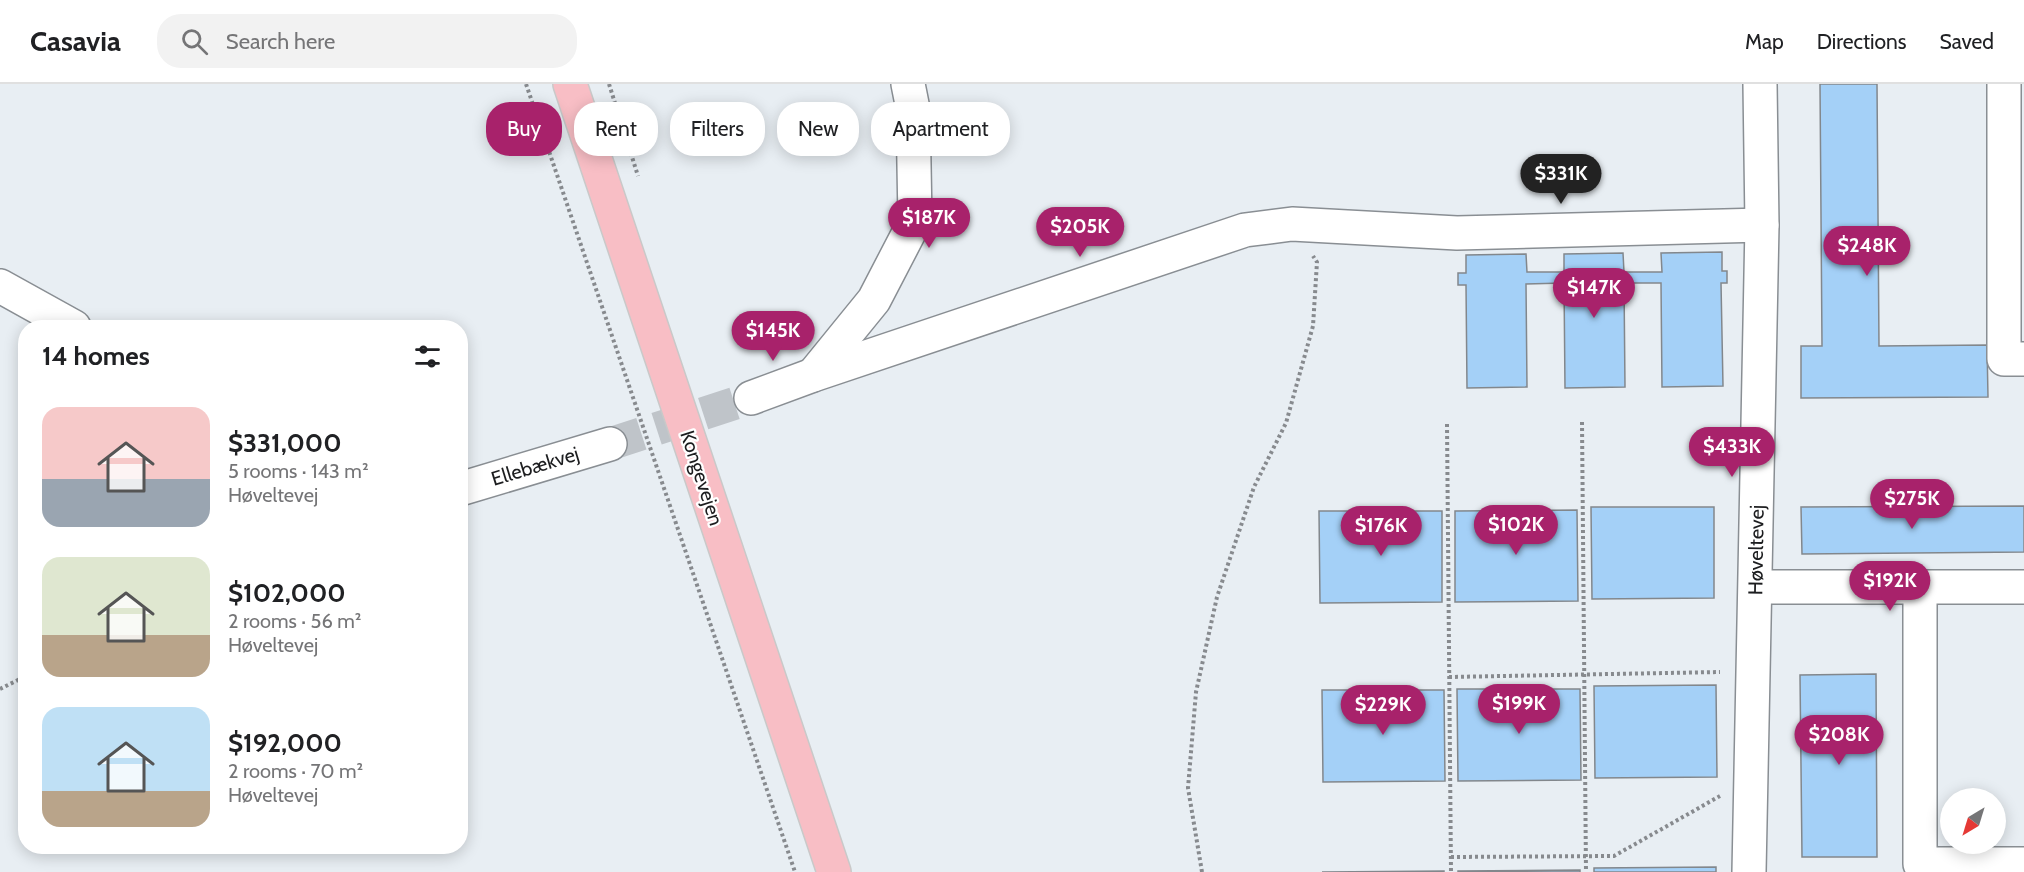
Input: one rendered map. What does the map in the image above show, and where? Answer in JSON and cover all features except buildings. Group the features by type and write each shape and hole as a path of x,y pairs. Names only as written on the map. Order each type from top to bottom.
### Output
{"main road":[{"name":"Kongevejen","path":"570,84 834,872"}],"street":[{"path":"813,375 874,300 915,221 913,109 908,84"},
{"name":"Høveltevej","path":"1749,872 1756,587 1761,225 1760,84"},
{"path":"2004,84 2004,359 2024,359"},
{"path":"751,398 813,375 1245,230 1292,224 1457,233 1761,225"},
{"path":"0,286 62,320"},
{"name":"Ellebækvej","path":"468,487 610,444"},
{"path":"1756,587 2024,587"},
{"path":"1920,587 1920,864 2024,864"}],"path":[{"path":"526,84 795,872"},
{"path":"1202,872 1188,788 1196,692 1217,597 1254,487 1286,423 1313,326 1317,262 1292,224"},
{"path":"1582,422 1586,872"},
{"path":"1448,424 1451,872"},
{"path":"1449,676 1754,672"},
{"path":"0,689 18,680"},
{"path":"1451,857 1614,856 1752,778"}],"tunnel":[{"path":"610,444 751,398"}]}
